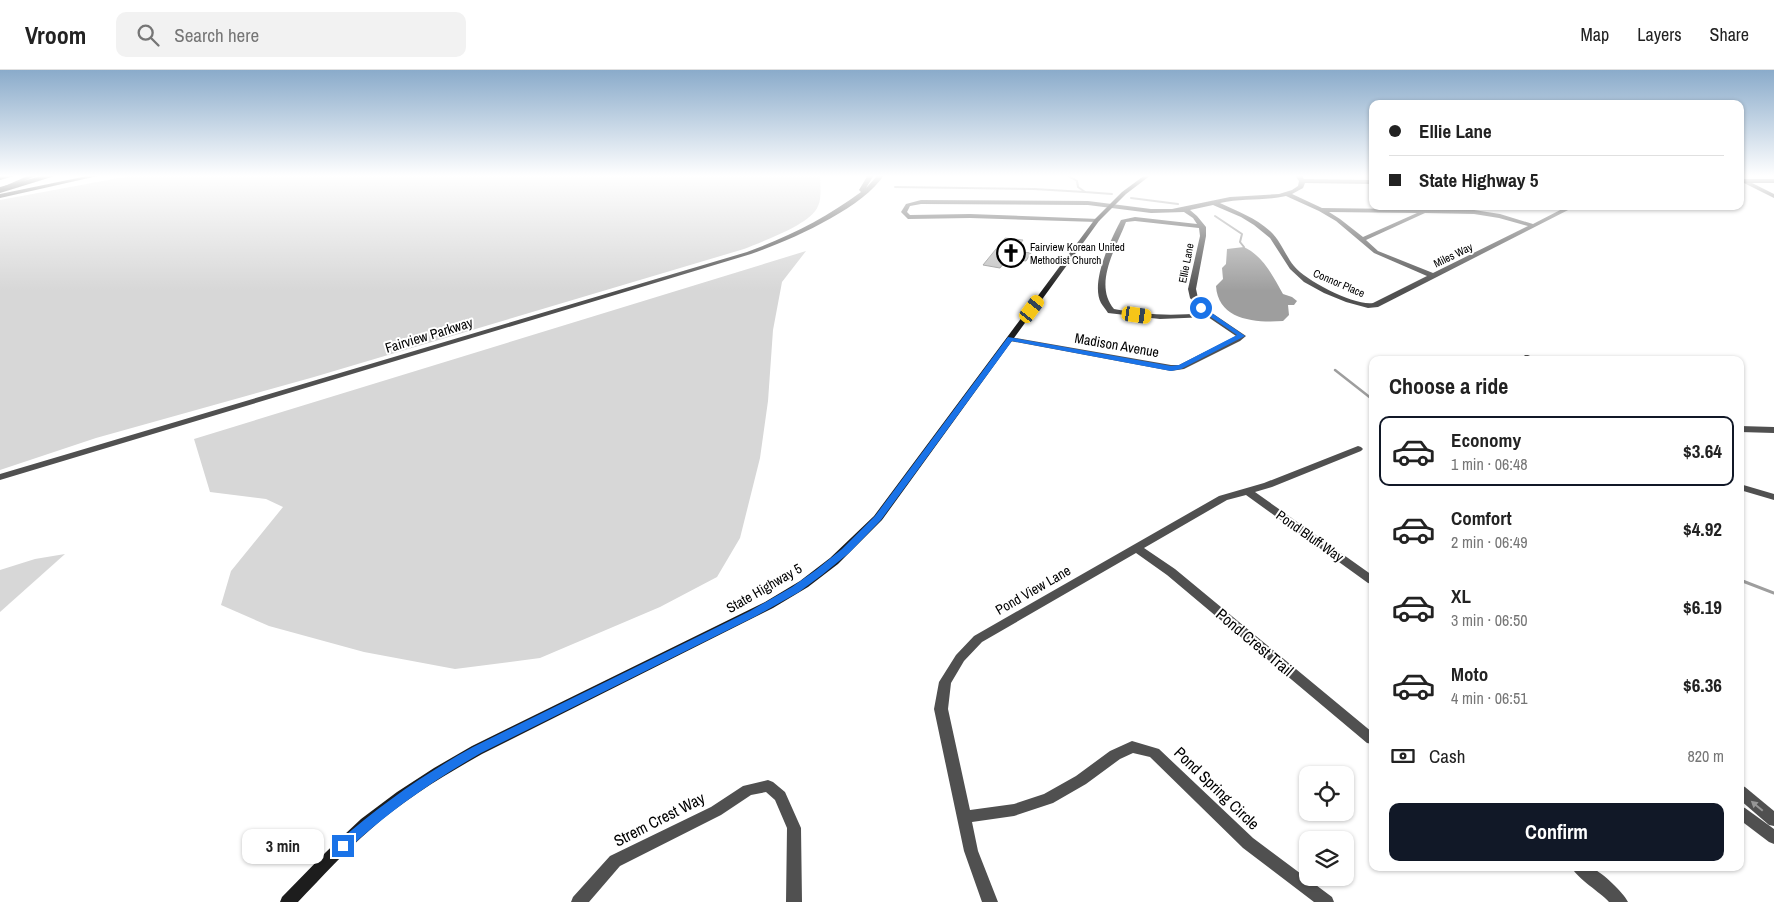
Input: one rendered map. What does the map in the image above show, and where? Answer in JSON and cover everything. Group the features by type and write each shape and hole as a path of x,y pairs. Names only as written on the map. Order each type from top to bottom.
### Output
{"main road":[{"name":"State Highway 5","path":"288,902 358,831 404,795 441,770 477,750 761,609 804,584 858,540 878,518 1103,214"}],"street":[{"name":"Fairview Parkway","path":"0,477 749,253 790,238 820,223 833,214"},
{"path":"905,214 908,217 918,218 970,216 1097,220"},
{"name":"Ellie Lane","path":"1191,214 1202,227 1192,289 1194,298 1209,315 1242,336"},
{"name":"Connor Place","path":"1239,214 1267,232 1301,277 1314,285 1368,306"},
{"path":"1327,214 1350,228 1367,246 1389,259 1433,276"},
{"path":"1362,240 1420,214"},
{"path":"1485,214 1534,226"},
{"name":"Miles Way","path":"1368,306 1375,305 1558,214"},
{"path":"1202,227 1123,221 1100,283 1106,308 1111,311 1155,318 1184,318 1209,315"},
{"name":"Madison Avenue","path":"1010,339 1171,368 1181,367 1242,336"},
{"path":"1744,429 1774,430"},
{"name":"Pond View Lane","path":"990,902 971,851 941,709 945,682 960,658 978,639 1223,498 1268,485 1358,450"},
{"path":"1744,488 1774,497"},
{"name":"Pond Bluff Way","path":"1247,491 1369,578"},
{"name":"Pond Crest Trail","path":"1136,548 1171,572 1369,737"},
{"name":"Pond Spring Circle","path":"964,817 1014,810 1048,799 1081,780 1115,755 1132,747 1154,753 1248,843 1326,902"},
{"name":"Strem Crest Way","path":"578,902 615,861 716,811 748,790 768,786 780,796 794,828 794,902"},
{"path":"1744,795 1774,820"},
{"path":"1744,815 1774,837"},
{"path":"1584,871 1605,887 1620,902"}],"shaded area":[{"path":"0,214 813,214 785,232 744,249 314,377 96,438 0,470"},
{"path":"1244,247 1262,261 1283,294 1297,301 1294,305 1288,305 1289,315 1283,321 1250,320 1240,317 1231,313 1223,306 1218,297 1216,286 1223,279 1222,268 1226,264 1227,249"},
{"path":"806,251 782,282 773,330 768,401 760,458 740,538 717,577 660,607 540,658 455,669 364,652 269,626 221,605 231,571 283,507 266,499 210,492 194,439"},
{"path":"65,554 0,612 0,570 35,559"}],"building":[{"name":"Fairview Korean United Methodist Church","path":"1005,238 1023,240 1015,251 1031,253 1026,261 1008,258 1000,268 983,265"}],"waterway":[{"path":"1215,216 1242,234 1240,242 1244,247"},
{"path":"1335,370 1369,397"},
{"path":"1744,582 1774,593"}],"place":[{"name":"Fairview Korean United Methodist Church","path":"1011,253"}],"route":[{"path":"343,846 378,814 441,770 477,750 753,614 819,573 845,551 878,518 1010,339 1158,367 1181,367 1242,336 1201,308"}]}
